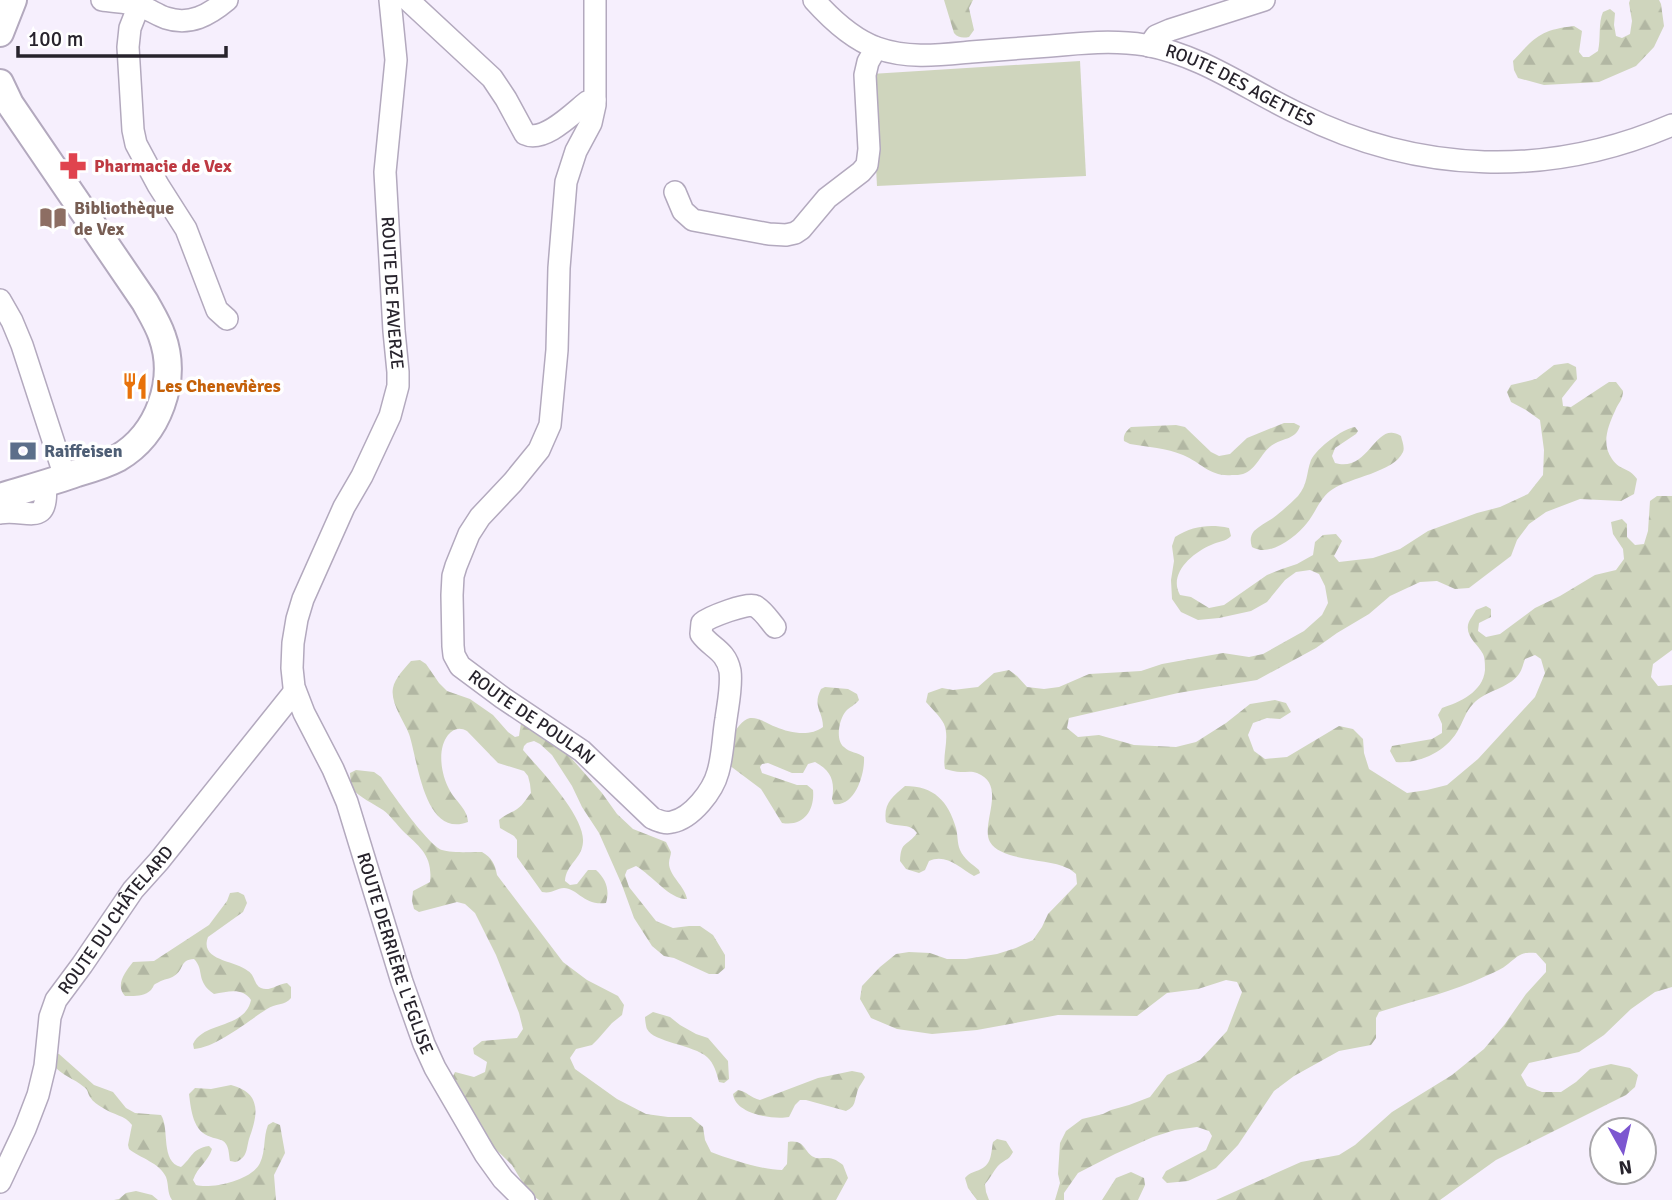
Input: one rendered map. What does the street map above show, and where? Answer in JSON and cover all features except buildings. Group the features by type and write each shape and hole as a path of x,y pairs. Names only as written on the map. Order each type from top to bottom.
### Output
{"main road":[{"path":"0,33 13,0"},
{"path":"0,83 10,104 145,302 158,325 168,371 165,394 157,416 143,437 119,457 0,497"}],"street":[{"path":"102,0 141,3 166,18 178,21 188,21 205,15 227,0"},
{"name":"ROUTE DE FAVERZE","path":"295,691 293,643 303,599 344,507 390,416 398,386 385,172 396,61 390,0"},
{"path":"408,0 492,78 524,134 530,137 548,132 587,102 595,100"},
{"name":"ROUTE DE POULAN","path":"595,0 595,100 590,123 576,150 566,182 550,425 539,450 480,517 469,534 453,576 454,655 460,666 582,751 652,818 665,823 675,822 703,799 716,778 722,752 730,672 724,655 701,634 702,623 750,604 757,606 775,627"},
{"name":"ROUTE DES AGETTES","path":"814,0 843,28 864,42 897,53 928,56 1114,42 1176,52 1202,62 1287,109 1326,127 1385,148 1428,157 1487,162 1560,158 1610,147 1672,125"},
{"path":"1149,46 1156,36 1170,30 1264,0"},
{"path":"141,3 131,28 128,47 136,144 186,229 217,310 228,319"},
{"path":"675,191 683,211 693,220 769,234 786,235 802,229 827,198 867,165 869,149 865,75 868,62 876,48"},
{"path":"0,300 22,345 55,480 46,503 37,512 0,513"},
{"name":"ROUTE DU CHÂTELARD","path":"0,1182 38,1094 45,1066 50,1017 57,1000 132,890 159,861 295,691"},
{"name":"ROUTE DERRIÈRE L'EGLISE","path":"295,691 347,802 402,982 424,1044 485,1154 503,1179 524,1200"}],"green space":[{"path":"944,0 973,0 969,8 974,30 969,37 957,36 954,33"},
{"path":"1630,0 1659,0 1664,26 1654,47 1636,66 1599,82 1544,85 1518,78 1513,61 1533,40 1553,30 1574,26 1582,31 1579,52 1583,57 1589,57 1598,51 1603,12 1610,9 1615,13 1616,36 1622,38 1630,34"},
{"path":"1080,61 1086,176 877,186 871,74"},
{"path":"1568,363 1576,367 1577,379 1562,398 1563,406 1571,407 1609,382 1616,382 1623,391 1606,441 1615,463 1631,472 1637,479 1634,494 1621,501 1580,499 1546,512 1529,524 1517,540 1511,556 1469,588 1455,589 1437,581 1420,582 1390,596 1369,614 1316,648 1257,680 1178,693 1069,718 1067,728 1078,737 1099,735 1134,745 1176,747 1196,742 1250,704 1275,700 1286,703 1291,712 1280,719 1267,718 1253,723 1248,735 1254,751 1265,759 1287,757 1339,726 1353,729 1363,739 1369,769 1407,793 1447,785 1478,759 1535,697 1545,673 1541,659 1535,655 1525,659 1514,679 1473,704 1446,745 1422,759 1396,762 1390,751 1392,746 1432,739 1442,733 1438,715 1442,708 1463,699 1480,684 1485,670 1484,657 1468,629 1476,610 1486,606 1491,609 1491,617 1479,623 1478,631 1486,637 1500,634 1535,608 1595,575 1616,570 1624,559 1623,549 1613,534 1611,522 1622,519 1627,524 1627,537 1635,545 1644,544 1648,531 1650,501 1657,496 1672,496 1672,650 1653,664 1651,677 1658,686 1672,685 1672,987 1655,992 1631,1009 1604,1035 1579,1052 1529,1063 1521,1075 1527,1086 1542,1092 1561,1092 1590,1069 1611,1064 1630,1068 1638,1075 1635,1087 1626,1095 1496,1160 1440,1200 1216,1200 1301,1162 1339,1155 1355,1145 1392,1112 1452,1075 1484,1049 1546,972 1546,964 1536,953 1523,954 1501,969 1475,981 1379,1012 1376,1018 1376,1038 1371,1045 1339,1051 1294,1076 1274,1091 1238,1145 1216,1168 1188,1181 1167,1183 1162,1178 1166,1171 1206,1150 1212,1136 1209,1131 1197,1127 1175,1130 1153,1137 1078,1173 1064,1193 1064,1200 1055,1200 1060,1183 1060,1143 1066,1131 1082,1119 1150,1097 1167,1075 1200,1060 1227,1031 1242,992 1237,982 1226,980 1198,989 1167,993 1137,1016 1058,1015 977,1030 932,1034 897,1029 871,1018 860,999 862,986 896,954 930,953 947,959 966,959 1016,948 1033,940 1048,914 1077,884 1076,874 1068,868 1005,853 990,842 988,825 991,786 977,773 945,769 946,729 926,702 928,693 942,688 953,690 978,687 994,673 1009,670 1027,687 1044,689 1059,687 1089,674 1141,671 1162,664 1223,653 1249,657 1263,654 1304,631 1322,615 1328,603 1325,586 1319,574 1310,570 1296,572 1285,580 1267,602 1251,611 1198,620 1181,612 1172,599 1172,546 1175,537 1201,527 1229,528 1231,536 1196,553 1184,565 1177,579 1180,595 1191,597 1209,608 1224,605 1267,575 1313,555 1315,542 1323,535 1336,534 1342,541 1334,556 1339,562 1373,558 1400,549 1428,531 1500,507 1528,494 1543,475 1544,450 1540,420 1511,402 1507,392 1511,385 1536,379 1554,365"},
{"path":"1284,423 1300,426 1289,438 1270,447 1248,472 1239,475 1218,474 1177,453 1124,441 1125,433 1131,427 1176,425 1185,427 1211,452 1219,456 1230,454 1247,438"},
{"path":"1355,427 1358,431 1356,434 1335,448 1332,456 1335,463 1347,464 1356,461 1385,434 1401,436 1403,452 1391,465 1329,492 1303,528 1287,541 1268,550 1252,547 1254,531 1279,513 1301,492 1314,455 1337,435"},
{"path":"420,660 447,691 470,699 493,715 515,737 519,736 521,723 524,721 558,743 617,814 633,829 666,842 671,852 670,868 687,899 674,896 636,866 627,870 625,875 629,887 656,921 673,928 700,926 713,935 725,955 725,968 718,974 709,974 664,956 652,946 634,918 599,833 552,755 540,744 534,741 527,743 523,750 560,794 582,831 582,848 568,870 565,881 570,885 577,884 588,870 596,870 606,885 606,903 586,900 569,889 542,892 517,857 517,840 500,828 499,820 519,807 531,793 528,776 524,771 498,763 462,729 448,735 442,747 441,762 446,783 466,813 468,822 453,824 441,819 425,794 409,734 395,706 393,694 394,684 403,670 411,661"},
{"path":"821,689 848,689 857,694 859,700 846,711 840,724 839,735 844,747 864,757 863,772 853,795 841,804 834,804 831,778 825,769 815,762 808,764 803,773 792,773 768,763 762,764 762,773 797,785 807,785 813,790 812,804 806,816 790,824 782,823 761,789 729,765 731,740 739,726 750,718 794,732 818,730 823,727 823,722 818,700"},
{"path":"356,770 374,772 381,777 428,839 442,850 482,852 488,857 494,864 497,875 563,962 587,980 618,996 624,1005 622,1015 592,1045 576,1049 570,1058 575,1069 617,1099 646,1114 691,1117 703,1127 711,1152 718,1155 782,1170 787,1164 788,1142 794,1142 802,1145 816,1158 836,1160 843,1165 848,1178 836,1200 539,1200 533,1196 512,1165 480,1134 452,1078 455,1072 474,1077 485,1072 487,1062 474,1054 473,1048 482,1041 517,1038 523,1029 496,955 475,913 465,904 457,902 419,912 414,909 413,891 430,882 427,859 420,847 386,812 351,788 350,773"},
{"path":"905,786 932,792 944,803 953,818 960,850 980,873 974,876 953,862 941,859 929,861 925,870 919,873 906,869 900,861 902,850 917,833 911,827 886,822 885,816 889,801"},
{"path":"238,892 244,895 247,903 243,912 208,937 209,951 248,971 261,988 287,983 291,987 291,998 270,1007 222,1039 194,1049 193,1044 198,1037 241,1016 251,1000 243,993 234,991 214,994 204,985 194,959 186,961 174,976 155,984 142,995 125,996 121,987 122,979 133,962 154,961 209,925 230,893"},
{"path":"653,1012 670,1017 696,1034 708,1038 728,1061 729,1079 724,1083 719,1082 712,1062 701,1053 651,1033 645,1017"},
{"path":"54,1053 59,1054 94,1085 113,1092 126,1108 135,1113 161,1115 168,1152 174,1164 181,1167 195,1151 209,1146 212,1149 193,1180 196,1185 231,1182 256,1169 263,1153 268,1125 273,1122 280,1125 285,1153 274,1175 276,1200 172,1200 163,1172 155,1164 129,1149 132,1125 96,1103 86,1088 59,1071 52,1063"},
{"path":"852,1071 862,1073 865,1077 853,1105 846,1111 800,1100 789,1117 765,1116 747,1111 735,1101 733,1094 738,1090 760,1100 818,1078"},
{"path":"231,1085 248,1093 255,1106 246,1153 235,1162 230,1161 225,1142 200,1130 192,1113 189,1094 195,1088 211,1089"},
{"path":"997,1139 1006,1141 1013,1152 985,1184 989,1200 977,1200 968,1188 965,1178 987,1164 993,1142"},
{"path":"1131,1172 1144,1178 1145,1185 1138,1200 1102,1200 1116,1178"},
{"path":"136,1191 152,1195 158,1200 114,1200 126,1193"}],"place":[{"name":"Pharmacie de Vex","path":"73,166"},
{"name":"Bibliothèque de Vex","path":"53,218"},
{"name":"Les Chenevières","path":"135,386"},
{"name":"Raiffeisen","path":"23,451"}]}
